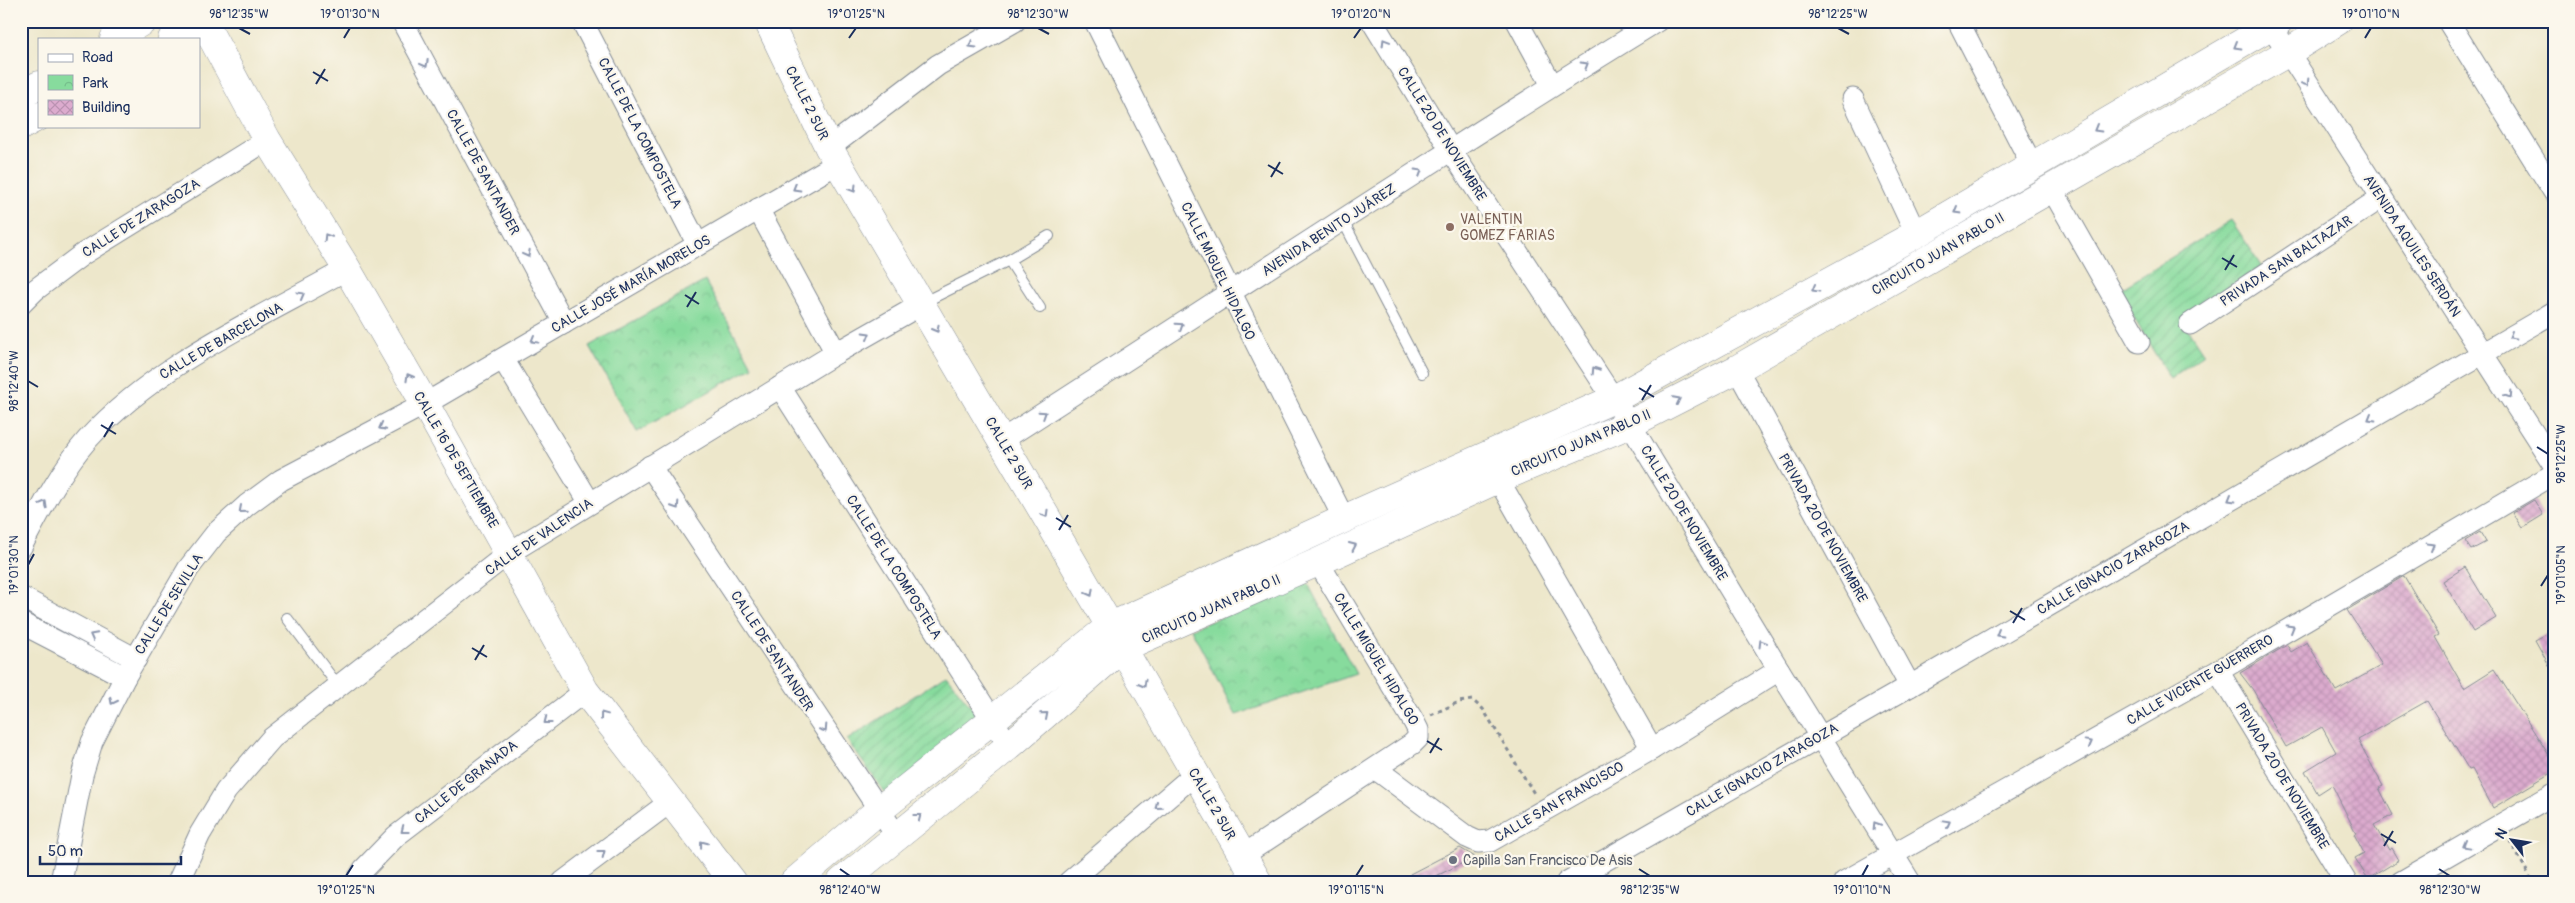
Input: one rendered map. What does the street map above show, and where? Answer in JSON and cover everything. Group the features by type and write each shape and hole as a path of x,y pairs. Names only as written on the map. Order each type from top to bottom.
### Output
{"main road":[{"path":"116,38 143,21"},
{"path":"174,38 202,21"},
{"name":"CALLE 16 DE SEPTIEMBRE","path":"202,21 267,140 347,270 425,404 585,691 733,882"},
{"name":"CALLE 2 SUR","path":"768,21 833,155 1002,440 1258,882"},
{"name":"CIRCUITO JUAN PABLO II","path":"840,882 1008,746 1116,638 1318,562 1498,478 1630,424 1737,369 2287,54 2338,21"},
{"name":"CIRCUITO JUAN PABLO II","path":"794,882 878,811 993,722 1116,638 1344,519 1614,399 1916,234 2033,167 2273,23"},
{"path":"21,95 38,86"},
{"path":"21,126 38,117"}],"street":[{"name":"CALLE DE SANTANDER","path":"402,21 564,323"},
{"name":"CALLE DE LA COMPOSTELA","path":"582,21 698,245"},
{"name":"CALLE JOSÉ MARÍA MORELOS","path":"425,404 758,210 833,155 938,65 1015,21"},
{"name":"CALLE MIGUEL HIDALGO","path":"1095,21 1344,519"},
{"name":"CALLE 20 DE NOVIEMBRE","path":"1372,21 1452,152 1630,424 1910,882"},
{"path":"1517,21 1552,85"},
{"name":"AVENIDA BENITO JUÁREZ","path":"1002,440 1230,294 1342,219 1452,152 1552,85 1657,21"},
{"path":"1958,21 2033,167"},
{"path":"2448,21 2554,192"},
{"name":"AVENIDA AQUILES SERDÁN","path":"2273,23 2287,54 2554,465"},
{"path":"1853,99 1916,234"},
{"name":"CALLE DE ZARAGOZA","path":"21,304 35,290 82,254 267,140"},
{"path":"2052,189 2139,342"},
{"name":"PRIVADA SAN BALTAZAR","path":"2190,324 2382,198"},
{"path":"758,210 836,353"},
{"name":"CALLE DE BARCELONA","path":"21,547 46,500 86,442 123,404 164,372 347,270"},
{"name":"CALLE DE VALENCIA","path":"178,882 200,834 226,791 272,738 509,553 836,353 922,304"},
{"name":"CALLE IGNACIO ZARAGOZA","path":"1566,882 1910,686 2554,312"},
{"path":"503,359 590,502"},
{"name":"PRIVADA 20 DE NOVIEMBRE","path":"1737,369 1910,686"},
{"name":"CALLE DE LA COMPOSTELA","path":"780,387 1008,746"},
{"name":"CALLE DE SEVILLA","path":"61,882 82,775 92,742 125,677 188,568 216,533 247,505 281,480 425,404"},
{"name":"CALLE DE SANTANDER","path":"650,466 878,811 896,835"},
{"name":"CALLE VICENTE GUERRERO","path":"1844,882 2218,671 2314,620 2554,474"},
{"path":"1498,478 1652,749"},
{"name":"CALLE MIGUEL HIDALGO","path":"1318,562 1418,730 1418,738 1412,744 1376,769"},
{"path":"21,597 136,659"},
{"path":"21,623 125,677"},
{"name":"CALLE SAN FRANCISCO","path":"1376,769 1467,837 1478,842 1490,841 1652,749 1779,670"},
{"name":"PRIVADA 20 DE NOVIEMBRE","path":"2218,671 2346,882"},
{"name":"CALLE DE GRANADA","path":"356,882 364,869 396,836 585,691"},
{"path":"1242,856 1376,769"},
{"path":"1069,882 1195,774"},
{"path":"2401,882 2554,794"},
{"path":"562,882 670,802"}],"lane":[{"path":"1342,219 1422,373"},
{"path":"922,304 1008,260 1049,236"},
{"path":"1008,260 1040,308"},
{"path":"287,618 338,686"}],"path":[{"path":"1414,722 1459,702 1472,700 1483,709 1544,810"},
{"path":"2502,825 2532,882"}],"green space":[{"path":"2231,220 2262,266 2181,319 2204,354 2170,379 2118,291"},
{"path":"705,281 753,367 637,432 589,346"},
{"path":"1308,584 1356,674 1236,715 1191,629"},
{"path":"946,675 982,720 888,797 847,740"}],"building":[{"path":"2534,500 2543,515 2522,528 2512,513"},
{"path":"2480,532 2486,542 2471,550 2465,541"},
{"path":"2465,567 2496,618 2473,632 2443,581"},
{"path":"2404,576 2439,635 2435,637 2464,688 2494,669 2554,763 2554,771 2493,808 2472,769 2469,770 2427,701 2358,740 2383,786 2379,788 2393,815 2374,825 2389,850 2392,848 2399,860 2368,879 2355,858 2364,853 2332,785 2318,794 2305,771 2336,752 2322,727 2286,747 2253,690 2240,673 2287,645 2291,652 2307,642 2336,691 2382,665 2347,610"},
{"path":"2554,630 2554,674 2535,640"},
{"name":"Capilla San Francisco De Asis","path":"1460,848 1475,857 1424,882 1414,882 1410,874"}],"place":[{"name":"VALENTIN GOMEZ FARIAS","path":"1450,227"},
{"name":"Capilla San Francisco De Asis","path":"1453,860"}]}
